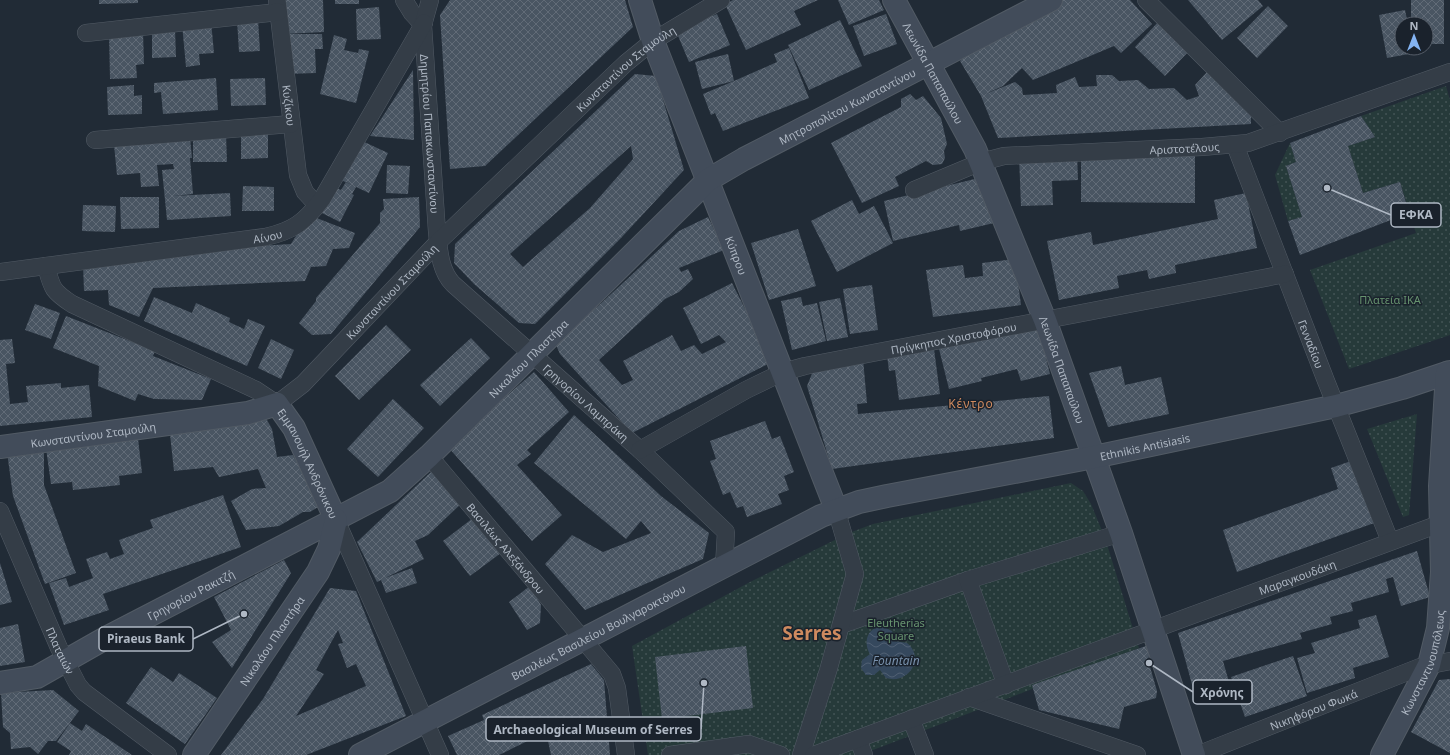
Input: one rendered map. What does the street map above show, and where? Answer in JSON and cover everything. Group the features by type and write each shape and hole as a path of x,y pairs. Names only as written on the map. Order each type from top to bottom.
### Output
{"main road":[{"name":"Κύπρου","path":"640,0 653,41 836,509"},
{"name":"Λεωνίδα Παπαπαύλου","path":"894,0 981,162 1045,320 1121,532 1194,755"},
{"name":"Μητροπολίτου Κωνσταντίνου","path":"708,180 744,159 1051,0"},
{"name":"Νικαλάου Πλαστήρα","path":"336,520 390,491 428,456 708,180"},
{"name":"Ethnikis Antisiasis","path":"836,509 887,496 1094,457 1336,406 1402,388 1448,372"},
{"name":"Κωνσταντινουπόλεως","path":"1382,755 1440,663 1438,628 1446,521 1440,486 1448,372"},
{"name":"Κωνσταντίνου Σταμούλη","path":"0,447 248,413 277,404"},
{"name":"Εμμανουήλ Ανδρόνικου","path":"277,404 294,428 336,520"},
{"name":"Βασιλέως Βασιλείου Βουλγαροκτόνου","path":"360,755 836,509"},
{"name":"Γρηγορίου Ρακιτζή","path":"0,683 37,677 104,639 336,520"},
{"name":"Νικολάου Πλαστήρα","path":"194,755 318,572 329,549 336,520"}],"street":[{"path":"404,0 412,13 423,25 438,0"},
{"name":"Δημητρίου Παπακωνσταντίνου","path":"430,0 423,25 438,242"},
{"name":"Κωνσταντίνου Σταμούλη","path":"277,404 303,384 438,242 615,74 653,41 721,0"},
{"path":"1146,0 1280,133"},
{"path":"86,33 277,6"},
{"name":"Κυζίκου","path":"277,6 291,124 300,181 305,192 318,205"},
{"name":"Αίνου","path":"0,272 274,235 296,227 318,205 423,25"},
{"name":"Αριστοτέλους","path":"914,190 981,162 1019,154 1235,145 1280,133 1450,72"},
{"path":"95,140 291,124"},
{"name":"Γενναδίου","path":"1235,145 1390,541"},
{"name":"Γρηγορίου Λαμπράκη","path":"438,242 443,268 448,279 640,450 726,532 724,566"},
{"name":"Εμμανουήλ Ανδρόνικου","path":"46,266 52,287 58,295 72,304 256,390 277,404"},
{"name":"Πρίγκηπος Χριστοφόρου","path":"640,450 739,394 783,372 824,361 1285,274"},
{"name":"Βασιλέως Αλεξάνδρου","path":"428,456 612,674 617,688 626,755"},
{"path":"801,755 855,574 836,509"},
{"name":"Πλαταιών","path":"0,511 66,661 81,689 168,755"},
{"name":"Εμμανουήλ Ανδρόνικου","path":"336,520 440,755"},
{"name":"Μαραγκουδάκη","path":"814,755 1446,521"},
{"path":"841,625 968,580 1121,532"},
{"path":"968,580 1006,684"},
{"name":"Νικηφόρου Φωκά","path":"1198,755 1440,663"},
{"path":"969,697 1137,755"},
{"path":"911,719 925,755"},
{"path":"858,738 864,755"},
{"path":"670,755 749,744 781,755"}],"green space":[{"name":"Πλατεία ΙΚΑ","path":"1446,86 1450,100 1450,335 1349,369 1310,270 1416,233 1400,182 1363,193 1348,146 1375,137 1361,116"},
{"path":"1290,143 1296,162 1286,166 1302,217 1288,221 1275,175"},
{"path":"1417,414 1409,515 1403,517 1367,429"},
{"name":"Eleutherias Square","path":"1071,483 1083,491 1091,504 1105,538 1139,648 860,755 648,755 632,646 750,582 849,533 873,524"}],"water":[{"name":"Fountain","path":"882,626 892,631 895,641 907,643 915,656 915,663 912,669 901,678 886,678 880,670 874,675 866,675 861,668 862,660 870,654 867,645 868,636 877,627"}],"building":[{"path":"99,0 138,0 138,3 99,4"},
{"path":"281,0 323,0 324,32 283,34"},
{"path":"335,0 359,0 359,4 335,4"},
{"path":"450,0 625,0 633,27 485,166 450,169 440,15"},
{"path":"733,0 818,0 794,11 801,25 746,50 725,4"},
{"path":"838,0 879,0 884,10 849,25"},
{"path":"1060,0 1130,0 1152,24 1121,53 1114,46 1033,80 1022,68 1003,86 983,95 1015,82 1022,88 1023,95 1057,93 1056,85 1075,77 1079,87 1097,86 1096,75 1112,75 1119,81 1138,80 1149,89 1174,88 1187,100 1199,96 1195,85 1207,72 1251,113 1251,124 998,138 981,96 960,61 978,44"},
{"path":"1188,0 1258,0 1263,6 1222,40"},
{"path":"1411,0 1444,0 1444,44 1434,44 1434,16 1411,16"},
{"path":"1268,6 1288,26 1257,58 1237,38"},
{"path":"379,7 381,39 357,40 356,9"},
{"path":"1405,10 1406,16 1394,16 1394,56 1398,56 1387,58 1379,15"},
{"path":"717,14 730,45 689,62 676,31"},
{"path":"886,14 897,44 864,56 853,26"},
{"path":"258,19 260,51 239,52 237,20"},
{"path":"840,20 862,66 809,90 788,45"},
{"path":"211,21 214,53 199,54 200,65 186,67 182,24"},
{"path":"1159,21 1190,50 1165,76 1135,47"},
{"path":"175,29 176,57 152,58 152,30"},
{"path":"143,32 144,64 136,65 137,78 110,79 109,34"},
{"path":"286,34 322,34 323,49 315,49 316,73 287,74"},
{"path":"334,35 347,39 344,50 358,53 359,49 369,51 356,103 320,94"},
{"path":"789,48 809,98 723,131 715,113 711,115 703,94 777,62 774,54"},
{"path":"728,54 734,81 702,89 695,62"},
{"path":"413,70 414,140 370,136"},
{"path":"635,74 656,76 684,170 621,238 535,324 519,323 474,284 454,263 455,244","holes":["631,146 633,159 590,208 523,267 510,254"]},
{"path":"216,78 218,110 163,114 161,92 154,93 154,83"},
{"path":"265,78 266,105 231,106 230,79"},
{"path":"134,85 134,96 142,95 142,114 108,115 107,87"},
{"path":"910,94 916,100 923,96 941,118 947,144 944,151 945,158 942,164 933,165 926,161 895,177 899,186 862,203 831,143 901,107 901,99"},
{"path":"1361,116 1375,137 1348,146 1363,193 1400,182 1409,213 1300,255 1288,221 1302,217 1286,166 1296,162 1290,143"},
{"path":"268,132 268,158 241,159 241,133"},
{"path":"193,134 226,134 227,162 193,162"},
{"path":"190,138 193,194 173,196 230,193 231,216 167,220 162,170 174,169 173,164 157,165 159,186 141,187 140,173 117,175 114,145"},
{"path":"360,140 388,153 369,193 341,180"},
{"path":"1081,152 1195,153 1195,203 1081,202"},
{"path":"1077,153 1078,180 1052,181 1053,205 1021,206 1019,156"},
{"path":"387,165 410,166 408,194 386,193"},
{"path":"983,177 994,223 960,231 959,225 893,241 884,201"},
{"path":"346,182 356,187 352,194 354,195 340,222 318,211 332,186 341,190"},
{"path":"243,186 274,187 274,211 242,211"},
{"path":"1246,193 1257,248 1175,265 1176,273 1149,279 1147,270 1117,276 1119,288 1059,300 1047,241 1091,232 1093,245 1218,219 1214,200"},
{"path":"120,197 159,197 159,228 121,229"},
{"path":"419,197 420,227 331,334 312,335 299,323 316,301 316,298 380,223 380,213 384,209 383,199"},
{"path":"852,200 859,214 874,206 893,243 837,272 811,221"},
{"path":"83,205 116,206 115,232 82,231"},
{"path":"309,215 355,233 349,248 333,249 326,266 311,267 305,281 153,288 139,317 109,305 108,290 84,291 83,264 148,253 291,244"},
{"path":"708,217 724,250 679,268 681,272 688,269 693,279 679,292 665,299 599,360 622,385 633,380 623,361 672,335 681,351 694,345 702,354 726,342 719,335 701,344 683,308 732,283 772,362 632,433 560,354 556,345 679,231"},
{"path":"798,229 816,286 769,300 751,243"},
{"path":"1015,259 1021,305 933,317 926,270 963,265 965,278 983,276 982,263"},
{"path":"872,285 878,330 850,334 843,289"},
{"path":"154,297 192,313 196,303 230,318 229,322 244,329 248,319 265,326 247,366 144,321"},
{"path":"801,297 803,306 817,303 826,341 792,350 781,301"},
{"path":"840,298 848,337 827,341 819,302"},
{"path":"35,304 60,313 51,339 25,330"},
{"path":"66,316 155,351 153,356 211,379 202,400 154,399 138,394 135,401 98,386 99,366 53,348"},
{"path":"386,325 411,350 359,400 335,376"},
{"path":"1038,326 1050,374 1021,381 1017,369 981,378 982,381 949,389 938,345"},
{"path":"471,338 490,358 440,406 420,385"},
{"path":"12,339 15,363 6,364 10,404 28,402 26,386 61,383 61,388 89,385 92,417 0,426 0,340"},
{"path":"271,339 294,350 281,379 258,368"},
{"path":"934,349 940,394 899,400 895,370 889,371 887,355"},
{"path":"863,359 867,403 857,404 858,414 1049,396 1054,438 832,469 807,386 813,371"},
{"path":"1121,366 1125,385 1161,377 1169,414 1108,427 1089,373"},
{"path":"534,372 569,412 527,450 531,454 517,465 562,515 532,541 448,447"},
{"path":"393,399 424,428 378,477 347,449"},
{"path":"262,411 272,429 277,457 293,455 317,500 318,507 310,512 303,512 279,526 246,530 231,501 252,489 266,488 258,469 219,477 213,467 174,471 169,425"},
{"path":"574,415 661,496 709,533 703,559 585,610 545,564 572,535 603,552 651,533 641,521 626,539 534,463"},
{"path":"765,421 772,439 780,436 794,472 784,476 789,490 778,494 782,504 747,517 743,506 737,508 730,492 723,495 710,461 716,459 710,441"},
{"path":"137,430 142,473 119,476 120,485 73,490 72,482 51,484 45,441"},
{"path":"44,445 44,485 76,573 45,584 13,496 7,452"},
{"path":"1354,460 1377,522 1237,572 1223,530 1338,489 1331,468"},
{"path":"433,470 463,502 428,535 415,541 424,559 385,578 412,568 417,583 386,593 381,580 377,582 357,542"},
{"path":"223,495 241,547 103,594 109,610 64,625 49,583 66,578 69,587 93,578 86,559 107,552 110,559 124,554 119,540 153,528 150,520"},
{"path":"477,515 505,550 470,576 443,541"},
{"path":"1417,551 1430,597 1401,606 1393,577 1386,579 1389,592 1351,603 1353,611 1330,617 1332,624 1300,633 1302,639 1223,661 1229,682 1194,692 1178,633"},
{"path":"284,560 291,573 232,668 212,642 231,630 214,597"},
{"path":"0,563 12,602 0,605"},
{"path":"530,586 541,605 540,623 527,630 509,602"},
{"path":"330,588 356,591 406,716 306,755 221,755 263,699","holes":["338,630 343,643 338,644 347,668 356,664 366,686 296,716 324,674 316,670"]},
{"path":"1376,615 1389,657 1353,668 1355,678 1307,693 1297,658 1315,653 1311,643 1360,628 1358,620"},
{"path":"18,624 25,662 0,666 0,628"},
{"path":"746,646 753,708 662,719 655,657"},
{"path":"1146,646 1151,648 1148,660 1157,691 1156,698 1124,707 1119,729 1039,710 1032,685"},
{"path":"1293,656 1307,696 1245,717 1231,677"},
{"path":"591,664 604,680 610,755 551,755 548,741 582,735 580,722 570,723 570,718 536,724 538,736 499,755 457,755 448,736 484,720 482,715"},
{"path":"151,667 173,682 179,673 217,698 185,744 126,703"},
{"path":"1450,679 1450,753 1411,732 1439,680"},
{"path":"53,690 79,711 56,741 48,741 38,754 30,747 11,749 10,733 3,727 1,693"},
{"path":"70,723 82,731 86,724 132,755 69,755 71,751 57,742"}],"place":[{"name":"ΕΦΚΑ","path":"1327,188"},
{"name":"Piraeus Bank","path":"244,614"},
{"name":"Χρόνης","path":"1149,663"},
{"name":"Archaeological Museum of Serres","path":"704,683"}],"district":[{"name":"Κέντρο","path":"971,403"},
{"name":"Serres","path":"812,633"}]}
